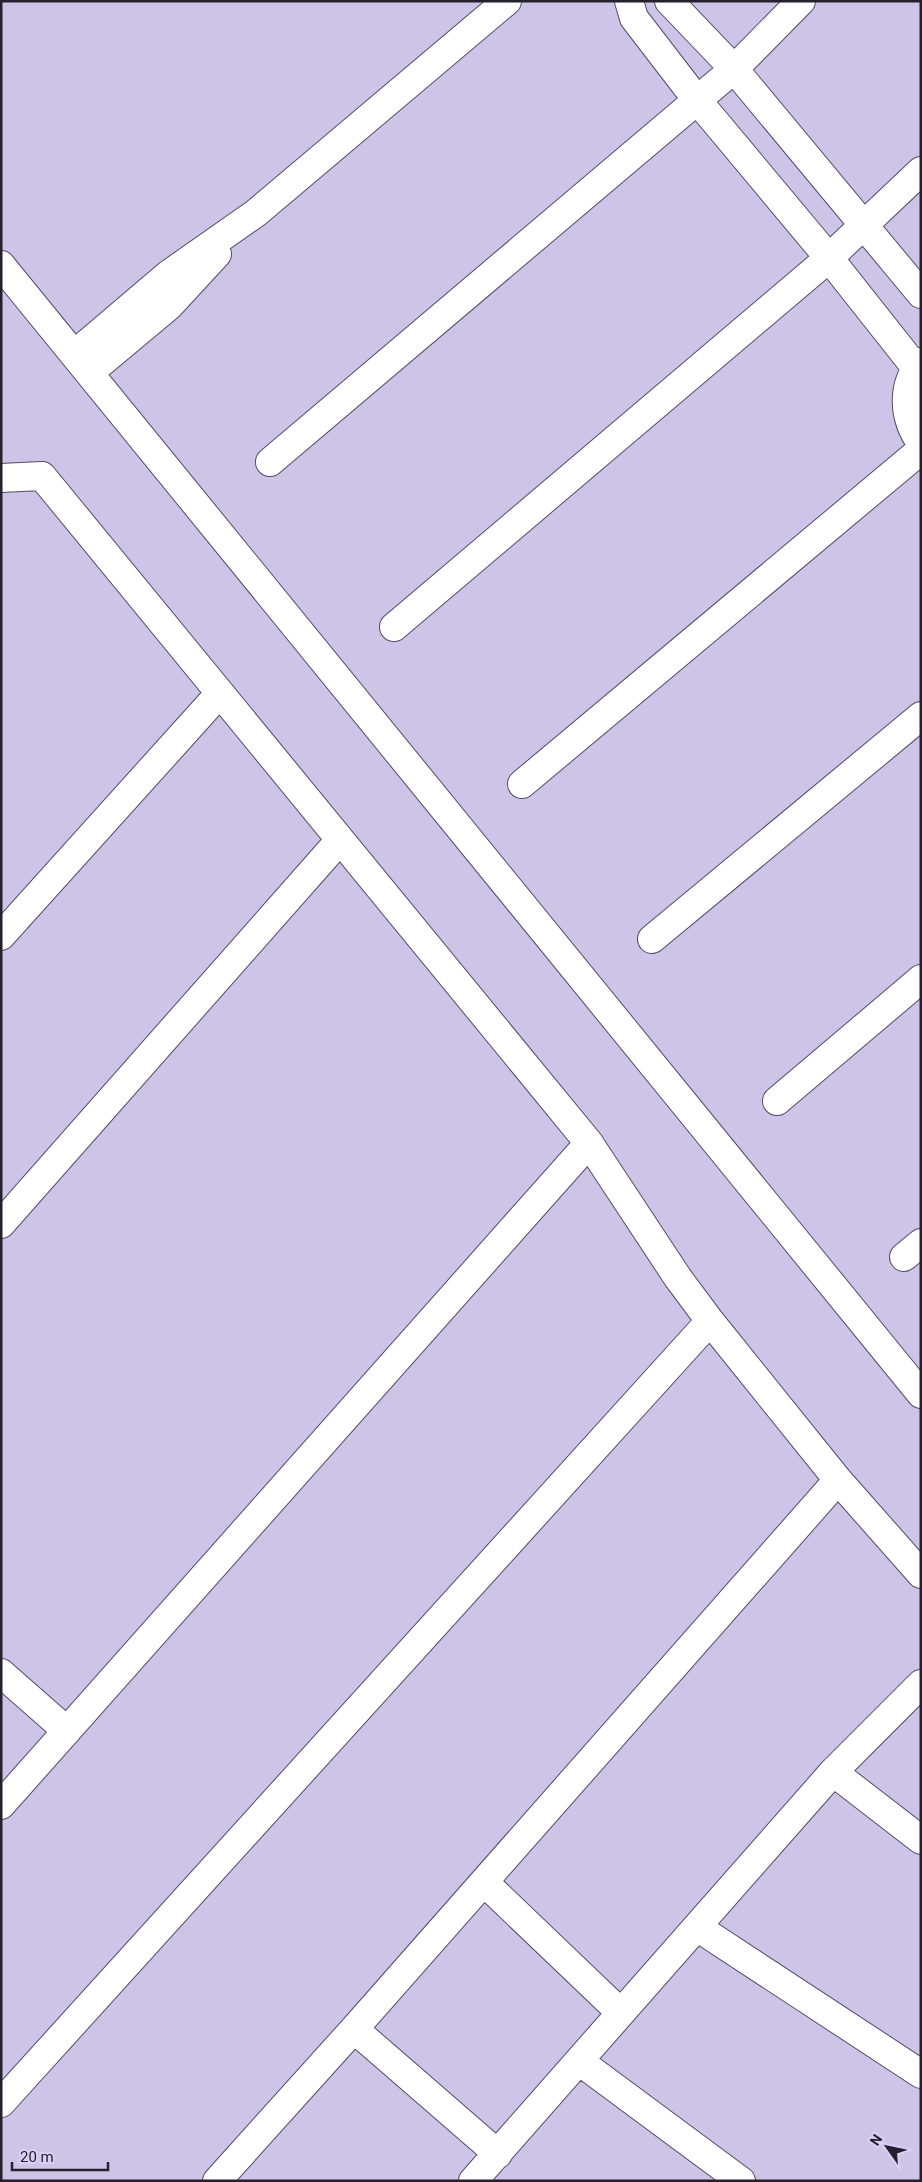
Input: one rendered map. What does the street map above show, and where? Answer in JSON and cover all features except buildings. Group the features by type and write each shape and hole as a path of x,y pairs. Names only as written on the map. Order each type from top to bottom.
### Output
{"street":[{"path":"82,363 169,274 256,213 507,1"},
{"path":"630,1 634,18 697,100 918,365 909,383 906,400 908,418 914,434 921,443"},
{"path":"669,1 734,69 921,294"},
{"path":"270,462 734,69 801,1"},
{"path":"394,627 828,258 921,171"},
{"path":"1,264 921,1394"},
{"path":"522,784 921,450"},
{"path":"1,478 42,476 339,841 589,1143 678,1278 710,1321 838,1480 921,1574"},
{"path":"1,936 220,693"},
{"path":"652,939 921,716"},
{"path":"1,1224 339,841"},
{"path":"777,1101 921,979"},
{"path":"1,1805 589,1143"},
{"path":"1,2103 710,1321"},
{"path":"217,2181 354,2029 838,1480"},
{"path":"1,1673 67,1731"},
{"path":"473,2181 833,1772 921,1684"},
{"path":"833,1772 921,1840"},
{"path":"484,1882 620,2014"},
{"path":"697,1927 921,2074"},
{"path":"354,2029 498,2154"},
{"path":"579,2061 741,2181"}]}
